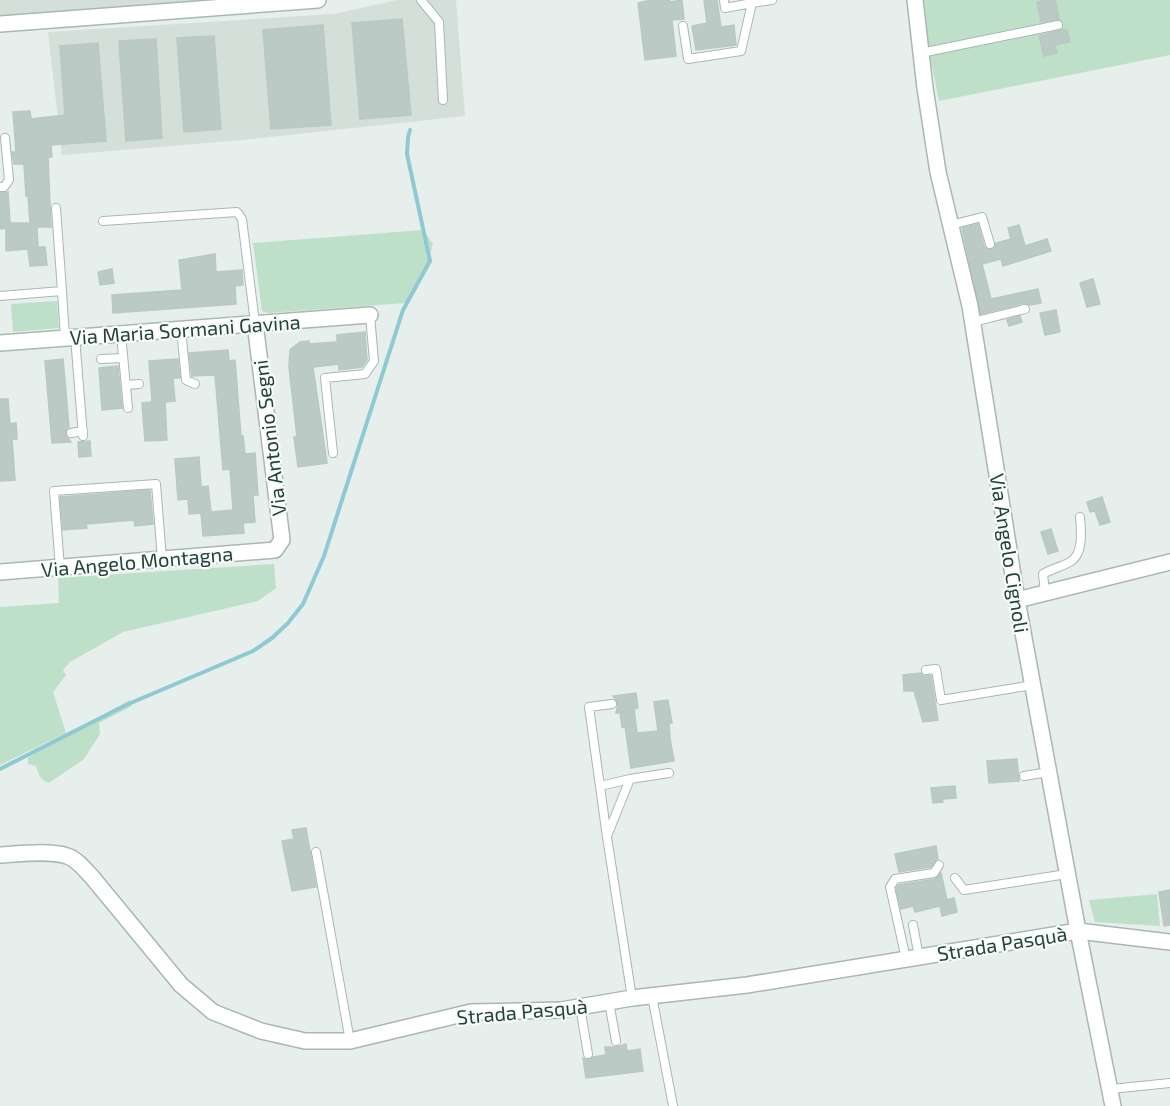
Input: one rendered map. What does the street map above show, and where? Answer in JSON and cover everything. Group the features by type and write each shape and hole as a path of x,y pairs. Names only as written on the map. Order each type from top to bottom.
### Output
{"street":[{"path":"0,24 318,0"},
{"name":"Via Angelo Cignoli","path":"915,0 938,172 973,321 1017,600 1067,874 1113,1106"},
{"name":"Via Maria Sormani Gavina","path":"0,343 370,315"},
{"name":"Via Antonio Segni","path":"255,324 282,540 275,550"},
{"name":"Via Angelo Montagna","path":"0,572 275,550"},
{"path":"1017,600 1170,561"},
{"name":"Strada Pasquà","path":"0,855 66,856 78,863 181,985 213,1012 261,1031 305,1041 350,1041 471,1012 561,1010 632,998 747,985 1078,931 1170,942"}],"lane":[{"path":"421,0 439,22 443,100"},
{"path":"724,0 725,8 772,0"},
{"path":"683,26 688,59 741,51 752,3"},
{"path":"921,53 1058,25"},
{"path":"0,187 4,187 9,180 5,138"},
{"path":"56,208 62,291 83,434 71,433"},
{"path":"103,221 237,212 242,219 255,324"},
{"path":"951,225 982,217 990,244"},
{"path":"0,296 62,291"},
{"path":"973,321 1025,309"},
{"path":"333,453 325,378 365,374 374,361 370,315"},
{"path":"181,329 186,380 195,384"},
{"path":"121,334 128,408"},
{"path":"101,359 123,358"},
{"path":"126,385 139,384"},
{"path":"60,568 54,492 156,484 162,560"},
{"path":"1045,593 1043,574 1068,563 1078,552 1080,517"},
{"path":"926,670 936,669 941,700 1033,685"},
{"path":"612,704 589,707 632,998"},
{"path":"1024,776 1049,772"},
{"path":"600,786 669,773"},
{"path":"607,837 630,779"},
{"path":"316,852 350,1041"},
{"path":"913,958 890,887 895,879 934,873 939,866"},
{"path":"955,878 964,890 1067,874"},
{"path":"913,925 913,958"},
{"path":"652,996 673,1106"},
{"path":"609,1002 616,1041"},
{"path":"580,1007 588,1054"},
{"path":"1110,1089 1170,1083"}],"shaded area":[{"path":"0,0 213,0 0,16"},
{"path":"397,0 456,0 465,116 242,140 62,155 48,32 334,14"}],"green space":[{"path":"924,0 1170,0 1170,55 939,101 929,51"},
{"path":"423,230 433,244 428,262 406,303 268,313 262,311 253,243"},
{"path":"57,301 59,328 13,332 11,304"},
{"path":"274,564 276,588 258,601 123,632 70,662 63,670 66,675 53,692 66,733 0,765 0,607 59,603 58,578"},
{"path":"130,700 132,706 99,723 100,734 84,759 49,783 40,777 36,766 28,764 28,758 43,748"},
{"path":"1157,894 1160,926 1095,922 1089,900"}],"building":[{"path":"670,0 670,2 682,0 684,19 672,20 676,56 645,60 638,3"},
{"path":"704,0 717,0 721,27 734,25 736,45 696,50 692,26 707,23"},
{"path":"1055,0 1059,19 1041,22 1037,2"},
{"path":"402,19 411,115 360,119 352,23"},
{"path":"323,25 331,125 271,129 263,30"},
{"path":"1067,30 1070,42 1055,45 1057,53 1044,56 1039,36"},
{"path":"214,36 221,129 184,132 177,38"},
{"path":"156,39 162,138 126,141 119,41"},
{"path":"98,43 106,141 51,145 52,157 48,157 51,227 37,227 38,247 45,247 47,265 30,266 28,249 6,251 6,228 0,229 0,193 8,192 10,223 30,223 24,164 14,164 12,152 16,152 13,112 30,111 31,119 65,115 60,46"},
{"path":"978,224 984,246 989,250 994,249 996,243 1011,239 1008,228 1019,225 1025,246 1047,239 1051,251 1003,266 1001,259 982,264 991,299 1038,289 1041,303 1030,305 1024,303 981,314 962,228"},
{"path":"215,254 216,272 242,270 243,285 235,286 236,304 113,313 112,295 182,290 179,260"},
{"path":"112,269 114,283 100,285 98,272"},
{"path":"1093,279 1100,304 1087,307 1080,283"},
{"path":"1056,310 1060,332 1045,335 1040,313"},
{"path":"1020,316 1022,322 1009,326 1007,320"},
{"path":"365,332 367,360 362,367 339,370 339,364 313,367 327,463 298,467 289,367 290,350 300,342 309,341 309,344 337,342 337,335"},
{"path":"228,350 229,361 235,360 241,436 243,436 245,454 255,453 258,495 253,495 255,522 243,523 244,533 203,536 201,513 189,514 188,499 178,500 175,459 199,457 201,487 208,486 211,512 233,510 230,469 223,470 215,375 192,376 189,353"},
{"path":"63,359 69,427 65,433 71,442 52,443 45,361"},
{"path":"178,359 180,378 173,378 175,401 165,402 167,440 145,441 142,403 152,402 149,361"},
{"path":"118,366 122,408 102,410 99,368"},
{"path":"0,399 8,399 10,424 16,423 17,439 12,439 15,480 0,481"},
{"path":"90,441 91,456 79,457 78,442"},
{"path":"150,490 153,524 135,526 134,520 86,524 87,528 63,530 60,497"},
{"path":"1102,497 1110,522 1100,525 1095,511 1090,512 1087,502"},
{"path":"1051,529 1058,551 1048,554 1041,532"},
{"path":"921,673 924,676 931,676 938,720 923,722 914,691 904,691 903,675"},
{"path":"636,693 638,708 634,709 637,733 658,731 654,702 668,700 674,761 631,768 625,726 622,727 620,713 616,713 618,703 613,696"},
{"path":"1017,759 1019,781 989,783 987,761"},
{"path":"955,786 956,798 942,799 943,802 933,803 931,788"},
{"path":"306,828 316,887 292,891 282,841 294,839 292,830"},
{"path":"936,846 938,859 930,867 899,872 895,854"},
{"path":"941,873 947,900 954,898 957,912 942,916 940,906 915,912 913,906 901,909 896,888 899,885 935,879"},
{"path":"1170,890 1170,925 1164,926 1159,892"},
{"path":"626,1044 627,1051 640,1049 643,1071 586,1078 583,1058 588,1060 606,1055 605,1047"}],"waterway":[{"path":"0,769 126,705 253,651 288,623 303,604 324,556 403,310 430,261 407,154 410,130"}]}
